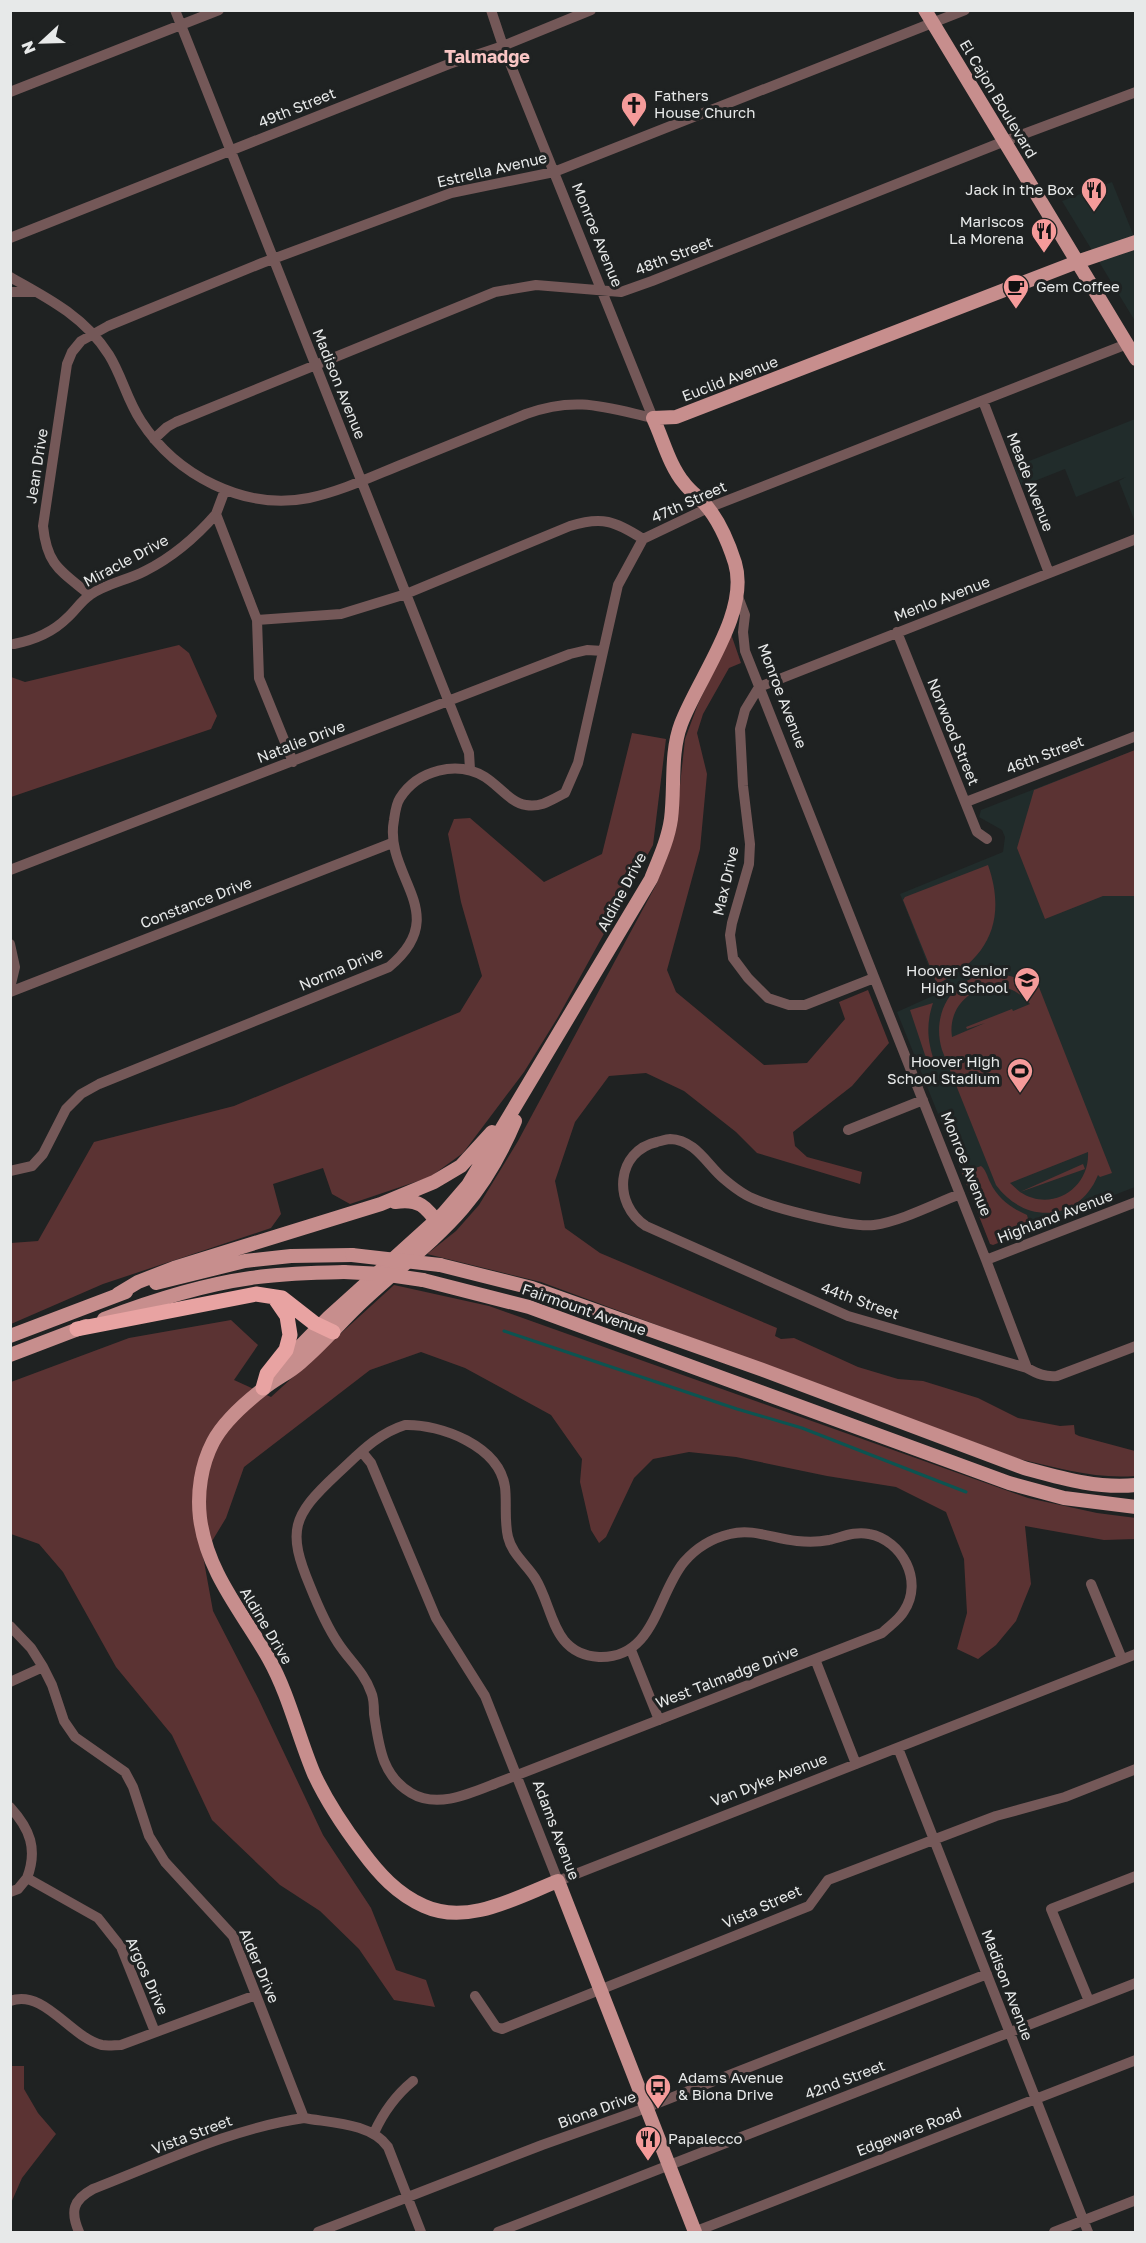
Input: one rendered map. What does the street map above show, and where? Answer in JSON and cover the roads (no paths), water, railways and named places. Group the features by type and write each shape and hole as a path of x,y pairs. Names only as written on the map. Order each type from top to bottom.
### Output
{"highway":[{"path":"77,1329 248,1294 282,1298 314,1323 327,1329"},
{"path":"263,1388 267,1374 286,1350 290,1335 287,1316 274,1297"}],"main road":[{"name":"El Cajon Boulevard","path":"926,10 1136,359"},
{"name":"Euclid Avenue","path":"653,418 676,417 1077,262 1136,242"},
{"name":"Monroe Avenue","path":"653,418 673,467 684,484 708,508 721,528 735,564 737,594"},
{"name":"Aldine Drive","path":"413,1901 396,1890 378,1873 324,1795 269,1659 228,1596 214,1569 200,1518 199,1488 204,1463 214,1440 232,1416 263,1388 283,1363 327,1329 474,1194 488,1173 514,1124 527,1088 651,879 666,843 671,820 676,752 681,725 714,658 737,594"},
{"path":"118,1294 138,1282 174,1268 381,1204 434,1182 461,1166 474,1154 527,1088"},
{"path":"381,1204 414,1201 425,1207 439,1225"},
{"name":"Fairmount Avenue","path":"10,1336 118,1294 245,1261 291,1256 352,1255 440,1265 531,1288 763,1370 1024,1468 1067,1480 1093,1484 1136,1485"},
{"name":"Fairmount Avenue","path":"10,1355 134,1308 206,1287 251,1278 300,1273 382,1274 423,1280 529,1307 1009,1483 1064,1498 1136,1507"},
{"name":"Van Dyke Avenue","path":"413,1901 438,1911 468,1913 488,1908 558,1881"},
{"name":"Adams Avenue","path":"558,1881 695,2232"}],"street":[{"name":"Madison Avenue","path":"175,10 469,753 470,769"},
{"path":"10,92 219,10"},
{"name":"Monroe Avenue","path":"491,10 503,46 653,418"},
{"name":"49th Street","path":"12,239 230,150 591,10"},
{"name":"Estrella Avenue","path":"93,334 128,316 451,193 554,172 965,10"},
{"name":"48th Street","path":"154,439 176,422 495,292 536,285 621,292 1136,92"},
{"path":"10,277 54,300 77,318 108,354 135,411 154,439 172,458 194,474 225,490 216,513 257,620 260,678 293,762"},
{"path":"10,292 38,292"},
{"name":"Jean Drive","path":"90,595 61,573 51,560 45,545 43,526 67,364 76,346 93,334"},
{"name":"47th Street","path":"257,620 341,614 406,594 570,526 591,520 604,521 628,529 642,539 708,508 1127,344"},
{"name":"Meade Avenue","path":"983,401 1049,573"},
{"name":"Euclid Avenue","path":"225,490 268,500 288,500 328,493 526,414 557,405 595,404 653,418"},
{"name":"Miracle Drive","path":"14,644 30,641 46,634 65,620 90,595 145,571 174,554 202,531 216,513"},
{"path":"470,769 525,805 542,805 565,793 578,763 618,585 642,539"},
{"name":"Menlo Avenue","path":"759,687 1136,539"},
{"name":"Monroe Avenue","path":"737,594 745,615 743,632 745,651 1027,1368"},
{"name":"Norwood Street","path":"897,632 977,832 987,839"},
{"name":"Natalie Drive","path":"10,870 570,654 586,650 603,651"},
{"name":"Max Drive","path":"759,687 745,710 740,729 743,786 750,844 749,864 730,935 733,958 748,978 768,998 789,1005 805,1005 874,978"},
{"name":"46th Street","path":"966,802 1136,736"},
{"name":"Norma Drive","path":"10,1171 32,1166 43,1154 66,1109 81,1094 99,1084 389,967 399,959 417,929 416,905 392,843 392,828 400,797 420,778 444,768 470,769"},
{"name":"Constance Drive","path":"10,990 392,843"},
{"path":"10,945 15,967 10,990"},
{"path":"848,1130 923,1100"},
{"name":"44th Street","path":"960,1194 874,1225 853,1225 773,1206 747,1195 722,1178 696,1150 689,1145 670,1139 646,1144 633,1155 624,1178 624,1196 632,1214 646,1226 848,1316 1027,1368 1041,1375 1057,1376 1136,1346"},
{"name":"Highland Avenue","path":"986,1260 1136,1202"},
{"name":"West Talmadge Drive","path":"405,1425 432,1427 476,1445 485,1452 500,1472 505,1486 506,1526 511,1546 535,1578 552,1623 559,1634 579,1651 598,1657 613,1656 631,1650 650,1627 684,1563 695,1551 709,1542 731,1533 750,1532 797,1541 817,1541 867,1533 882,1538 895,1547 911,1572 910,1600 905,1611 882,1633 457,1797 424,1798 411,1793 393,1778 384,1764 380,1752 372,1693 360,1670 327,1627 300,1561 295,1537 300,1518 311,1498 378,1437 405,1425"},
{"name":"Adams Avenue","path":"362,1452 371,1463 436,1618 485,1696 558,1881"},
{"path":"1091,1584 1122,1659"},
{"name":"Alder Drive","path":"10,1626 31,1648 43,1666 52,1684 64,1721 75,1737 114,1762 125,1772 134,1787 149,1836 165,1862 233,1936 304,2118"},
{"path":"631,1650 659,1720"},
{"name":"Van Dyke Avenue","path":"558,1881 1136,1654"},
{"path":"815,1659 856,1764"},
{"path":"10,1682 43,1666"},
{"name":"Madison Avenue","path":"898,1748 1088,2232"},
{"name":"Vista Street","path":"475,1996 496,2027 502,2029 809,1906 828,1880 996,1816 1065,1797 1136,1769"},
{"path":"10,1807 23,1821 33,1846 31,1868 27,1878 18,1888 10,1892"},
{"path":"1089,2001 1051,1909 1136,1876"},
{"name":"Argos Drive","path":"27,1878 98,1918 121,1947 155,2032"},
{"name":"Biona Drive","path":"318,2232 987,1974"},
{"name":"42nd Street","path":"498,2232 1136,1983"},
{"path":"10,2001 17,1999 42,2004 78,2033 102,2045 121,2045 256,1995"},
{"name":"Edgeware Road","path":"695,2232 1136,2060"},
{"path":"374,2133 380,2120 399,2093 413,2081"},
{"path":"304,2118 350,2126 381,2137 388,2147 420,2232"},
{"name":"Vista Street","path":"79,2232 74,2221 74,2212 80,2196 93,2189 243,2132 275,2122 304,2118"},
{"path":"1054,2232 1136,2200"}],"waterway":[{"path":"504,1331 737,1409 802,1428 966,1492"}],"place":[{"name":"Fathers House Church","path":"634,128"},
{"name":"Jack in the Box","path":"1094,213"},
{"name":"Mariscos La Morena","path":"1044,254"},
{"name":"Gem Coffee","path":"1016,310"},
{"name":"Hoover Senior High School","path":"1027,1003"},
{"name":"Hoover High School Stadium","path":"1020,1094"},
{"name":"Adams Avenue & Biona Drive","path":"658,2110"},
{"name":"Papalecco","path":"648,2162"}],"district":[{"name":"Talmadge","path":"487,57"}]}
